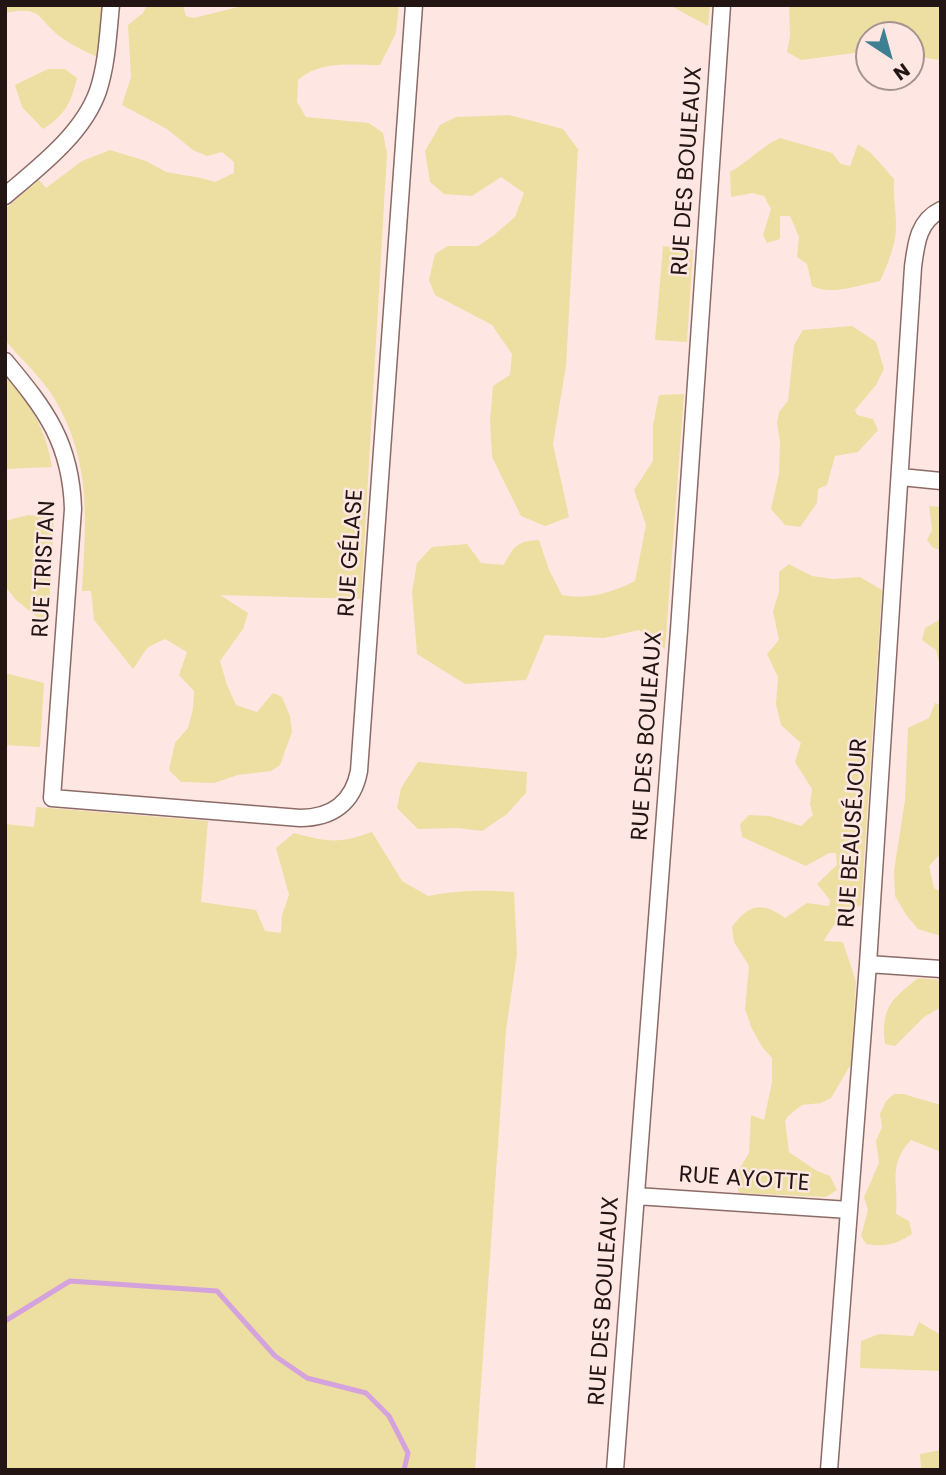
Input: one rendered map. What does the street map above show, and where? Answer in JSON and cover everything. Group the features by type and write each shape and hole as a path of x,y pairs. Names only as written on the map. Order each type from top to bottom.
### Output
{"street":[{"path":"5,195 69,137 91,106 103,73 111,5"},
{"name":"RUE GÉLASE","path":"52,798 316,818 342,806 356,785 414,5"},
{"name":"RUE DES BOULEAUX","path":"615,1470 680,616 722,5"},
{"name":"RUE BEAUSÉJOUR","path":"829,1470 868,964 916,244 926,220 941,210"},
{"name":"RUE TRISTAN","path":"5,361 46,412 60,444 73,488 52,798"},
{"path":"901,477 941,481"},
{"path":"868,964 941,969"},
{"name":"RUE AYOTTE","path":"636,1196 849,1210"}],"shaded area":[{"path":"5,5 103,5 97,57 62,38 33,12 5,13"},
{"path":"147,5 183,5 186,16 194,18 246,5 399,5 396,33 380,65 326,66 298,80 297,102 306,117 369,123 383,133 387,154 361,599 220,595 248,613 243,629 220,661 236,705 257,712 273,693 282,697 290,716 292,732 280,765 271,771 238,775 214,783 181,782 169,770 175,743 188,728 193,709 194,691 179,675 187,652 165,639 148,647 133,669 94,620 91,591 82,591 84,492 75,445 54,398 5,340 5,209 39,180 46,188 82,161 110,150 146,161 166,172 215,182 234,173 234,162 222,152 207,156 193,150 167,129 122,105 131,77 128,25 143,13"},
{"path":"710,5 708,26 673,7"},
{"path":"789,5 941,5 941,60 925,58 925,21 855,21 855,53 801,60 787,52 790,36"},
{"path":"48,69 65,69 77,78 66,108 43,129 22,107 15,85"},
{"path":"509,115 563,129 578,149 566,366 553,444 569,517 545,526 521,516 492,457 490,421 493,386 510,375 512,354 492,325 435,295 429,280 435,254 448,246 478,246 515,217 524,193 501,177 472,196 444,194 430,182 425,151 440,125 456,117"},
{"path":"780,138 832,153 841,164 850,166 858,144 871,153 894,179 895,240 880,281 837,290 812,286 807,264 797,257 799,237 790,216 780,216 780,239 767,243 763,235 771,209 764,196 752,193 731,197 730,172"},
{"path":"663,246 693,250 687,342 655,340"},
{"path":"852,326 876,342 884,369 876,385 855,410 857,415 873,419 878,430 858,452 835,456 827,485 818,489 817,503 800,527 785,525 771,509 779,474 780,442 777,423 779,412 788,401 794,345 803,330"},
{"path":"5,374 36,417 46,441 52,467 5,469"},
{"path":"684,394 665,649 639,630 604,638 545,635 526,680 465,684 417,654 412,592 417,563 432,547 467,544 481,563 504,565 517,546 539,540 549,570 562,595 581,597 599,594 635,581 646,525 634,490 653,461 653,425 659,395"},
{"path":"929,506 941,507 941,550 933,548 927,540 932,530"},
{"path":"28,515 54,517 48,626 16,600 5,586 5,521"},
{"path":"789,564 812,576 833,579 860,577 882,590 861,905 839,920 824,941 843,942 856,982 851,1064 831,1098 821,1103 802,1105 785,1121 789,1152 817,1171 830,1176 837,1190 826,1197 739,1193 735,1176 749,1153 751,1115 764,1120 772,1082 772,1058 752,1029 745,1009 749,966 734,942 732,927 744,913 756,908 770,909 785,918 807,903 829,906 830,900 817,884 837,865 836,853 829,853 806,866 742,837 740,824 749,815 769,816 801,826 813,815 810,804 812,789 795,762 801,743 781,725 776,704 778,677 767,654 779,640 773,611 779,592 779,572"},
{"path":"941,619 941,669 936,650 922,640 925,628"},
{"path":"5,673 44,683 40,747 5,745"},
{"path":"935,703 941,705 941,853 929,866 934,888 941,892 941,936 918,929 907,916 895,896 894,871 905,800 908,728 929,718"},
{"path":"418,762 527,772 526,793 507,814 482,831 458,828 418,829 397,808 401,788"},
{"path":"36,807 208,821 201,902 256,910 265,931 281,933 282,915 289,895 276,848 294,833 333,840 372,832 402,881 428,896 471,891 514,892 517,955 506,1030 475,1470 5,1470 5,824 34,827"},
{"path":"918,978 941,980 941,1007 924,1017 895,1046 885,1044 885,1021 890,1005"},
{"path":"894,1094 941,1105 941,1152 911,1140 896,1167 896,1214 909,1221 912,1234 890,1244 866,1244 861,1236 868,1210 864,1197 879,1163 876,1141 882,1127 880,1114 886,1101"},
{"path":"919,1322 941,1335 941,1371 860,1368 861,1341 879,1334 913,1336"},
{"path":"941,1450 941,1470 921,1469 920,1454"}],"waterway":[{"path":"5,1321 70,1281 217,1291 275,1356 307,1378 366,1393 389,1416 408,1453 404,1470"}]}
